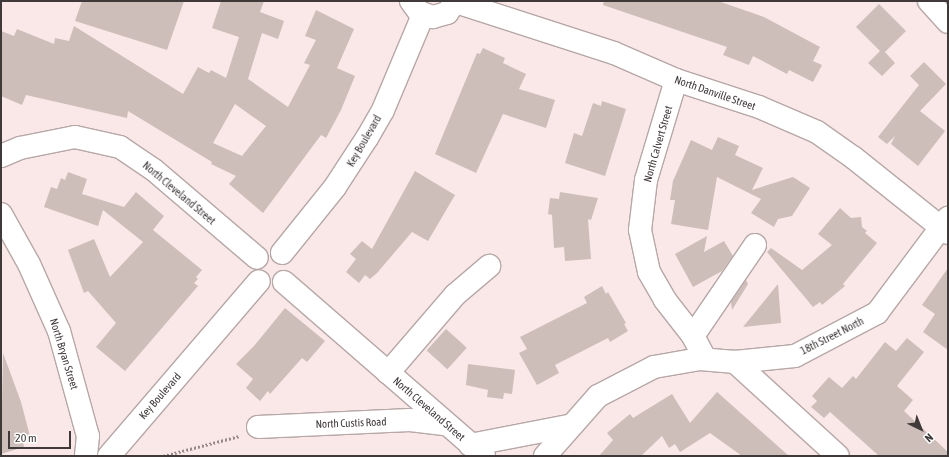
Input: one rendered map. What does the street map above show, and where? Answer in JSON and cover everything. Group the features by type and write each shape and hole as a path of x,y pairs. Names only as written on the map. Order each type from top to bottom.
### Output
{"street":[{"path":"417,8 433,17 443,16 451,10 456,1"},
{"name":"North Danville Street","path":"456,1 614,53 676,80 759,107 817,132 946,226"},
{"path":"929,1 948,22"},
{"name":"Key Boulevard","path":"282,253 335,188 367,138 382,110 417,8"},
{"name":"North Calvert Street","path":"676,80 646,180 640,230 649,272 665,300 693,336 705,359"},
{"name":"North Cleveland Street","path":"1,156 20,148 76,137 120,147 154,170 257,258"},
{"name":"North Bryan Street","path":"1,214 29,264 59,331 88,436 86,456"},
{"name":"18th Street North","path":"545,456 569,426 598,396 654,367 705,359 735,362 795,356 877,313 946,226"},
{"path":"693,336 755,244"},
{"path":"266,251 282,253 288,260 290,269 284,282 269,286 258,281 254,270 257,258 266,251"},
{"path":"388,373 455,296 489,266"},
{"name":"Key Boulevard","path":"109,456 258,281"},
{"name":"North Cleveland Street","path":"284,282 444,424 477,450"},
{"path":"735,362 838,456"},
{"name":"North Custis Road","path":"258,427 410,420 444,424"},
{"path":"477,450 569,426"}],"path":[{"path":"163,456 253,433 258,427"}],"building":[{"path":"82,1 184,1 167,50 75,21"},
{"path":"221,1 264,1 260,12 284,21 278,39 262,33 248,79 288,107 310,65 304,63 316,40 305,36 316,10 354,29 337,68 355,76 341,110 326,138 321,135 263,213 229,184 236,176 211,164 212,162 128,111 127,118 26,95 22,105 1,96 1,31 14,36 17,29 54,44 55,38 69,41 74,26 183,94 198,67 209,73 211,70 226,78 239,37 212,28","holes":["235,104 266,126 242,156 213,143"]},
{"path":"604,1 718,1 764,17 820,47 813,61 822,65 813,82 789,70 787,74 753,56 749,65 723,55 727,47 603,5"},
{"path":"879,4 906,31 885,52 895,63 882,76 868,63 880,51 856,27"},
{"path":"483,48 505,58 503,63 526,74 519,89 555,100 546,128 503,114 476,173 435,154 477,53 480,54"},
{"path":"924,62 946,84 920,111 945,131 918,166 891,144 895,136 887,144 878,137 919,85 910,76"},
{"path":"602,101 626,109 605,176 565,163 574,133 582,136 593,103 601,106"},
{"path":"718,137 739,146 735,155 763,168 752,190 793,177 810,188 792,216 778,219 774,227 751,213 761,199 717,177 708,230 671,224 675,200 670,200 673,181 691,140 712,150"},
{"path":"415,171 455,195 428,241 412,232 377,273 370,279 365,275 359,283 346,272 356,259 350,254 362,241 372,249"},
{"path":"68,172 87,179 82,194 124,207 136,192 164,216 153,230 202,270 196,277 198,279 194,283 198,286 125,371 96,347 116,323 88,291 84,293 68,250 94,239 110,277 143,242 103,210 98,226 44,207 51,187 57,189 61,178 65,180"},
{"path":"560,192 598,198 591,220 588,219 591,259 565,261 564,247 554,248 552,215 548,214 550,198 559,199"},
{"path":"840,208 851,218 861,217 862,227 867,231 865,233 877,243 843,284 845,286 822,305 820,302 813,307 767,252 771,248 802,270 832,245 818,234"},
{"path":"707,236 704,252 724,241 733,256 722,271 693,287 675,254"},
{"path":"948,268 948,350 923,332 935,314 922,305"},
{"path":"746,280 748,284 732,310 731,302"},
{"path":"778,284 781,323 743,327"},
{"path":"602,286 606,294 608,292 626,323 624,324 628,331 610,342 608,338 555,365 559,373 537,385 519,353 527,349 520,337 587,303 584,297"},
{"path":"285,308 325,341 307,362 302,358 270,394 268,391 260,401 246,388 253,379 236,364 254,346"},
{"path":"446,329 467,348 447,369 427,351"},
{"path":"907,338 924,352 897,386 913,400 904,411 948,452 948,456 879,456 830,412 824,418 811,407 817,401 812,396 829,377 842,388 853,376 856,379 885,342 896,351"},
{"path":"3,353 21,402 31,440 23,442 24,447 1,454"},
{"path":"468,364 515,370 512,394 504,393 503,399 487,397 488,390 466,385"},
{"path":"717,392 789,456 742,456 710,433 680,452 675,444 669,448 662,436 641,456 599,456 613,440 607,433 630,414 633,418 672,394 690,423"}]}
